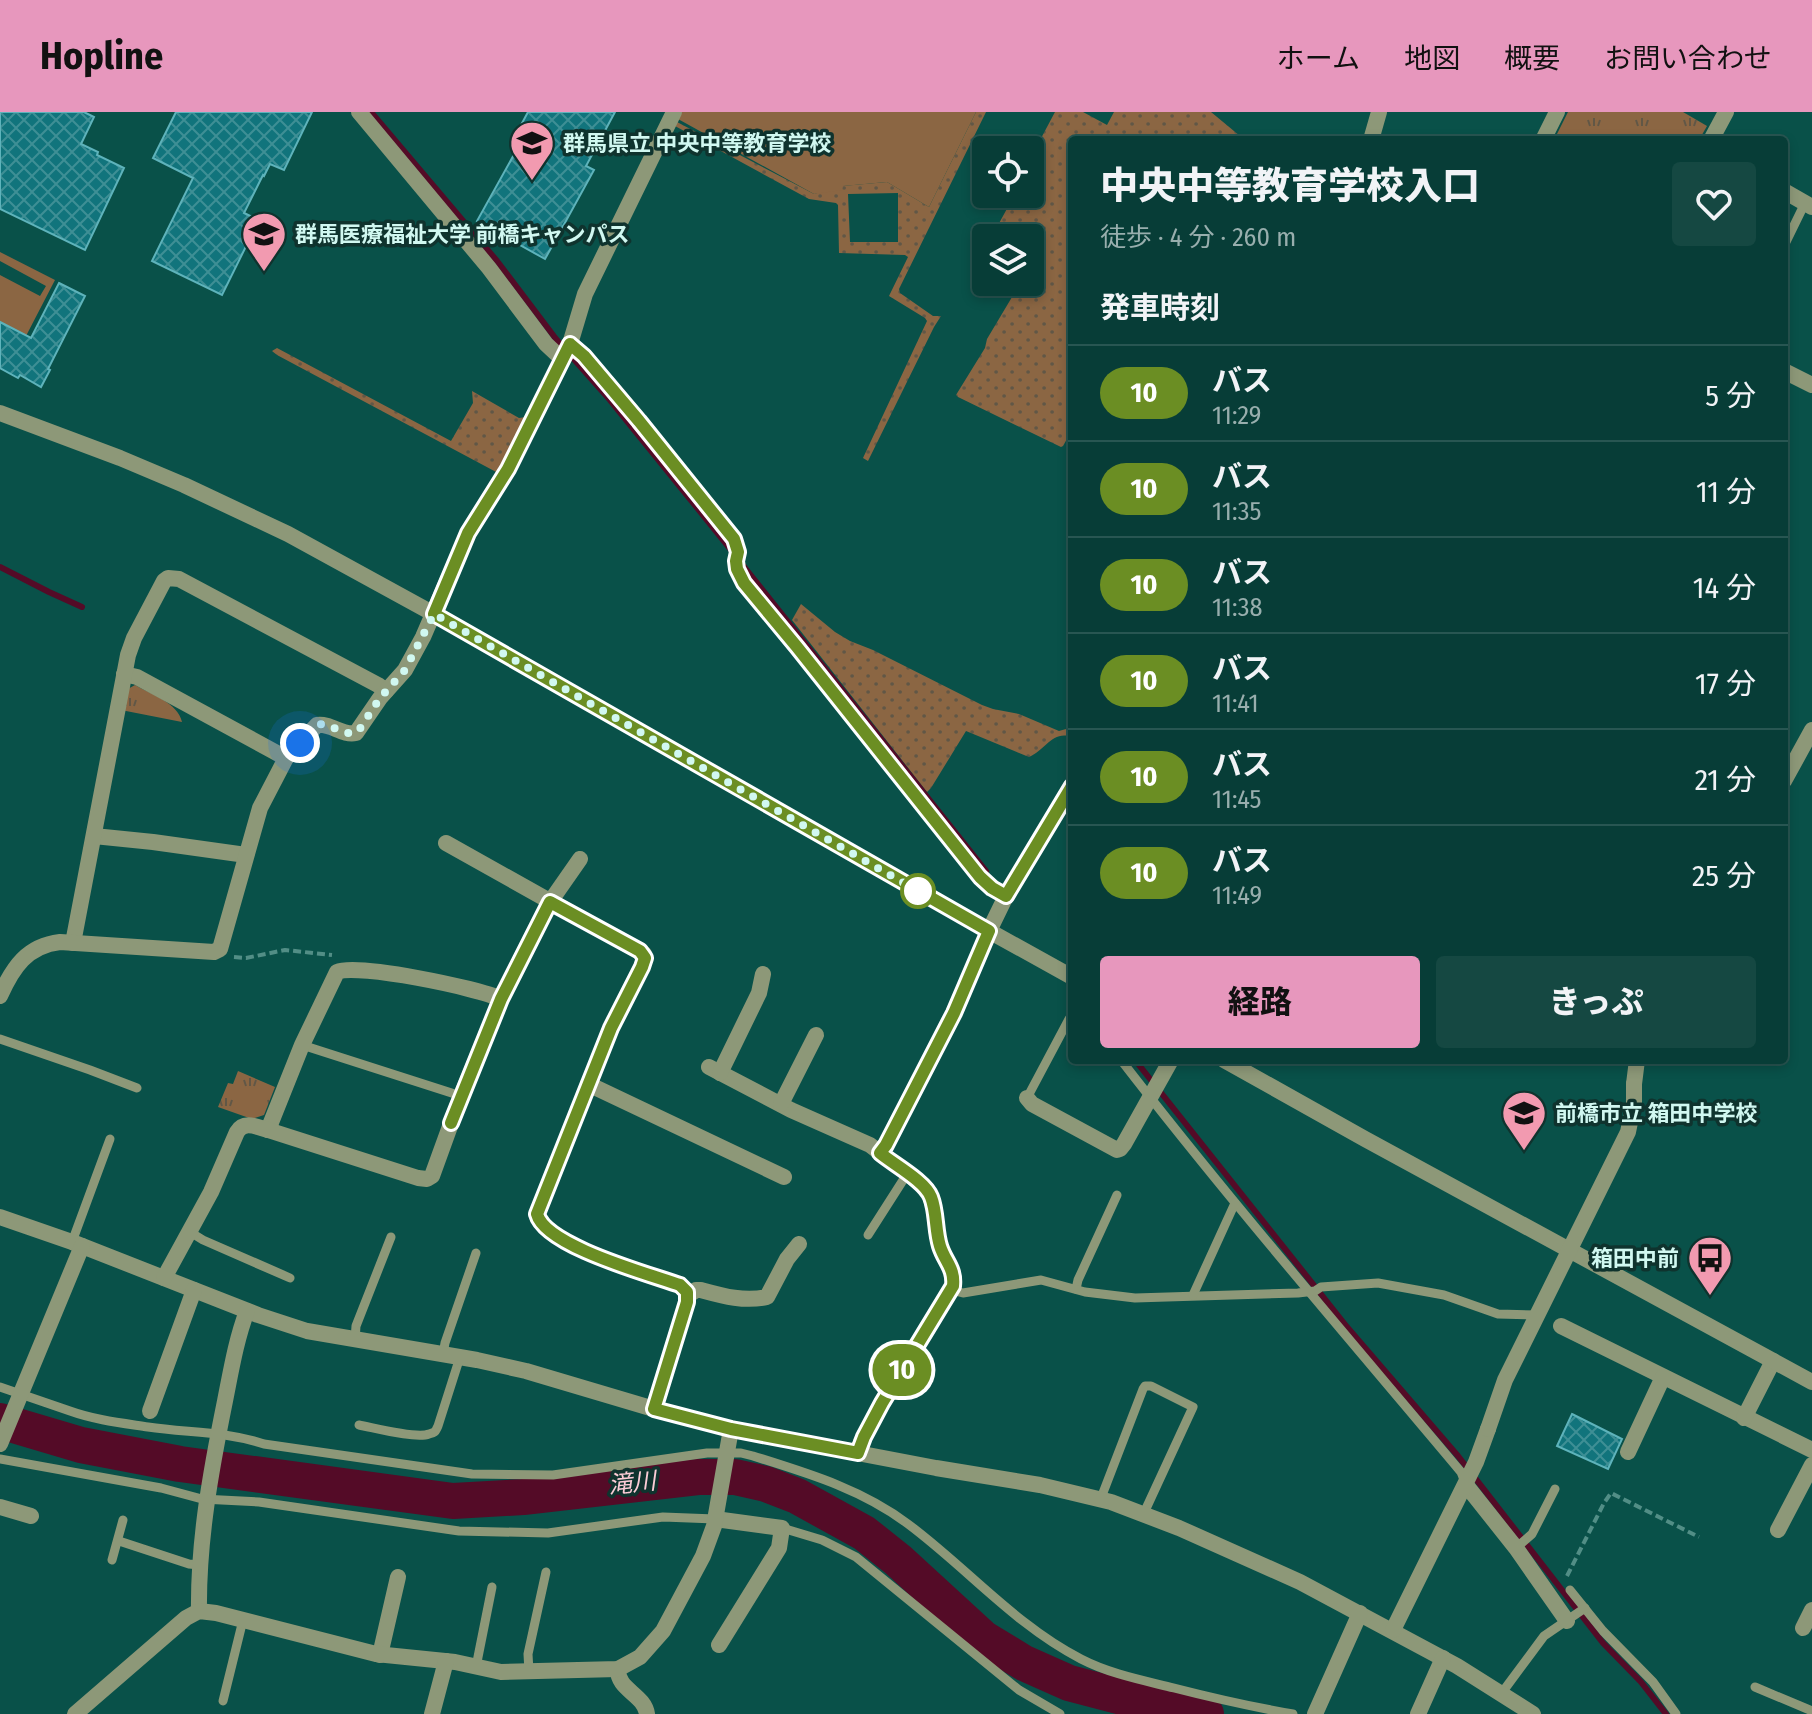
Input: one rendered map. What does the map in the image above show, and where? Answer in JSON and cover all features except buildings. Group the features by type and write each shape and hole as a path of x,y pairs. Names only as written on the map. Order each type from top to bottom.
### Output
{"street":[{"path":"359,112 489,268 546,344 584,356 639,421 734,539 738,552 737,569 744,583 980,877 1006,896"},
{"path":"0,996 20,961 51,943 214,952 220,949 260,808 286,758 317,725 347,734 356,733 405,670 434,614 468,533 508,469 566,351 585,294 674,112"},
{"path":"1372,136 1379,112"},
{"path":"1545,136 1557,112"},
{"path":"1713,136 1726,112"},
{"path":"1788,193 1808,205"},
{"path":"1788,373 1812,385"},
{"path":"0,413 120,458 288,534 1068,975"},
{"path":"73,943 124,674 134,638 160,586 168,578 174,578 386,691"},
{"path":"124,674 137,677 286,758"},
{"path":"1788,774 1812,730"},
{"path":"880,1153 954,1013 1006,896 1068,795"},
{"path":"94,836 246,855"},
{"path":"446,843 640,951 645,958 614,1021 537,1209 538,1219 551,1232 601,1258 680,1285 687,1292 654,1409"},
{"path":"164,1278 217,1180 239,1128 247,1124 418,1178 432,1176 501,999 550,902 580,859"},
{"path":"268,1130 302,1045 337,972 343,969 409,977 460,986 501,999"},
{"path":"763,974 759,993 715,1070 870,1145 926,1188 931,1196 939,1242 954,1273 951,1290 882,1403 858,1453"},
{"path":"781,1104 816,1035"},
{"path":"1027,1098 1032,1104 1117,1150 1124,1144 1169,1064"},
{"path":"1236,1064 1569,1251 1812,1382"},
{"path":"1393,1630 1466,1485 1505,1380 1628,1132 1636,1064"},
{"path":"588,1084 784,1177"},
{"path":"0,1217 307,1331 451,1356 562,1380 731,1429 1101,1498 1244,1555 1393,1630 1533,1714"},
{"path":"0,1444 77,1244"},
{"path":"687,1296 701,1290 731,1298 767,1297 787,1259 799,1244"},
{"path":"150,1411 194,1290"},
{"path":"199,1611 200,1565 218,1436 235,1351 247,1311"},
{"path":"1561,1326 1812,1450"},
{"path":"1744,1418 1773,1361"},
{"path":"1628,1452 1663,1377"},
{"path":"75,1714 186,1618 199,1611 380,1655 446,1661 501,1672 618,1669 640,1657 668,1624 703,1556 711,1539 731,1429"},
{"path":"1778,1530 1812,1465"},
{"path":"1466,1485 1521,1544 1577,1614"},
{"path":"0,1507 31,1516"},
{"path":"716,1516 782,1528 779,1548 719,1645"},
{"path":"380,1655 398,1577"},
{"path":"1803,1628 1812,1610"},
{"path":"1315,1714 1360,1613"},
{"path":"1418,1714 1443,1658"},
{"path":"432,1714 446,1661"},
{"path":"618,1669 619,1681 646,1707 647,1714"}],"lane":[{"path":"1788,239 1808,205"},
{"path":"1027,1098 1068,1021"},
{"path":"0,1039 137,1088"},
{"path":"302,1045 461,1096"},
{"path":"1124,1064 1235,1203 1314,1290 1349,1338 1461,1472 1466,1485"},
{"path":"77,1244 110,1139"},
{"path":"868,1235 907,1174"},
{"path":"1076,1289 1117,1195"},
{"path":"1193,1295 1235,1203"},
{"path":"190,1232 290,1278"},
{"path":"355,1340 356,1326 391,1237"},
{"path":"359,1425 419,1436 431,1434 438,1426 451,1356 445,1343 476,1253"},
{"path":"951,1290 963,1293 1041,1280 1135,1298 1234,1296 1378,1283 1444,1295 1498,1314 1538,1315"},
{"path":"1101,1498 1143,1389 1151,1386 1193,1407 1144,1513"},
{"path":"0,1387 19,1397 111,1421 152,1428 203,1431 264,1444 472,1474 553,1475 707,1453 726,1457 753,1456 821,1478 864,1496 887,1510 926,1538 1026,1624 1080,1659 1141,1680 1293,1714"},
{"path":"0,1459 209,1496 459,1531 548,1533 663,1517 716,1516"},
{"path":"1521,1544 1532,1534 1555,1489"},
{"path":"112,1560 123,1520"},
{"path":"782,1528 822,1540 856,1557 1019,1690 1060,1714"},
{"path":"119,1541 200,1565"},
{"path":"529,1672 528,1654 546,1572"},
{"path":"476,1667 492,1587"},
{"path":"1570,1590 1577,1614 1603,1631 1653,1682 1676,1714"},
{"path":"1501,1694 1544,1636 1577,1614"},
{"path":"223,1701 243,1620"},
{"path":"1755,1687 1812,1711"}],"path":[{"path":"1570,1590 1567,1577 1611,1493 1699,1537"}],"green space":[{"path":"682,112 976,112 929,207 887,182 843,186 842,190 814,194 678,119"},
{"path":"976,112 986,112 899,289 900,293 933,316 941,316 868,461 863,458 927,321 889,296 908,257 839,253 836,203 809,199 675,126 677,122 814,194 842,186 887,182 929,207","holes":["898,193 898,242 850,242 848,194"]},
{"path":"1055,112 1083,112 1107,125 1114,112 1211,112 1240,136 1068,136 1068,437 1061,447 956,395 1013,296 1044,296 1044,224 999,224 1007,208 1044,208 1042,136"},
{"path":"1568,112 1683,112 1707,126 1701,136 1556,136"},
{"path":"0,252 55,280 26,336 0,322 0,275 40,296 46,286 0,261"},
{"path":"277,348 451,441 473,403 472,391 519,418 526,417 498,473 277,355 272,351"},
{"path":"801,604 850,641 982,705 1019,714 1059,731 1068,725 1068,736 1054,738 1029,757 966,731 927,792 792,620"},
{"path":"135,685 170,704 182,722 121,710 126,690"},
{"path":"238,1071 275,1087 264,1115 252,1119 218,1107 228,1083 233,1084"}],"waterway":[{"path":"371,112 497,261 556,339 610,400 732,551"},
{"path":"741,563 986,871"},
{"path":"0,567 82,607"},
{"path":"1138,1064 1347,1327 1458,1456 1603,1643 1641,1682 1666,1714"},
{"name":"滝川","path":"0,1421 81,1445 180,1464 453,1501 523,1497 698,1477 735,1477 766,1484 797,1496 864,1533 983,1638 1024,1663 1069,1683 1206,1714"}],"bus line":[{"name":"10","path":"451,1123 501,999 550,902 640,951 645,958 611,1028 537,1214 541,1224 551,1232 580,1248 680,1285 687,1292 687,1302 654,1409 731,1429 858,1453 882,1403 953,1286 954,1273 939,1242 931,1196 926,1188 880,1153 954,1013 989,931 434,614 468,533 508,469 570,344 584,356 639,421 734,539 739,576 744,583 992,888 1006,896 1068,793"}],"place":[{"name":"群馬県立 中央中等教育学校","path":"532,182"},
{"name":"群馬医療福祉大学 前橋キャンパス","path":"264,273"},
{"name":"前橋市立 箱田中学校","path":"1524,1152"},
{"name":"箱田中前","path":"1710,1297"}],"route":[{"path":"300,743 317,725 322,724 347,734 356,733 380,698 405,670 434,614 918,891"}]}
